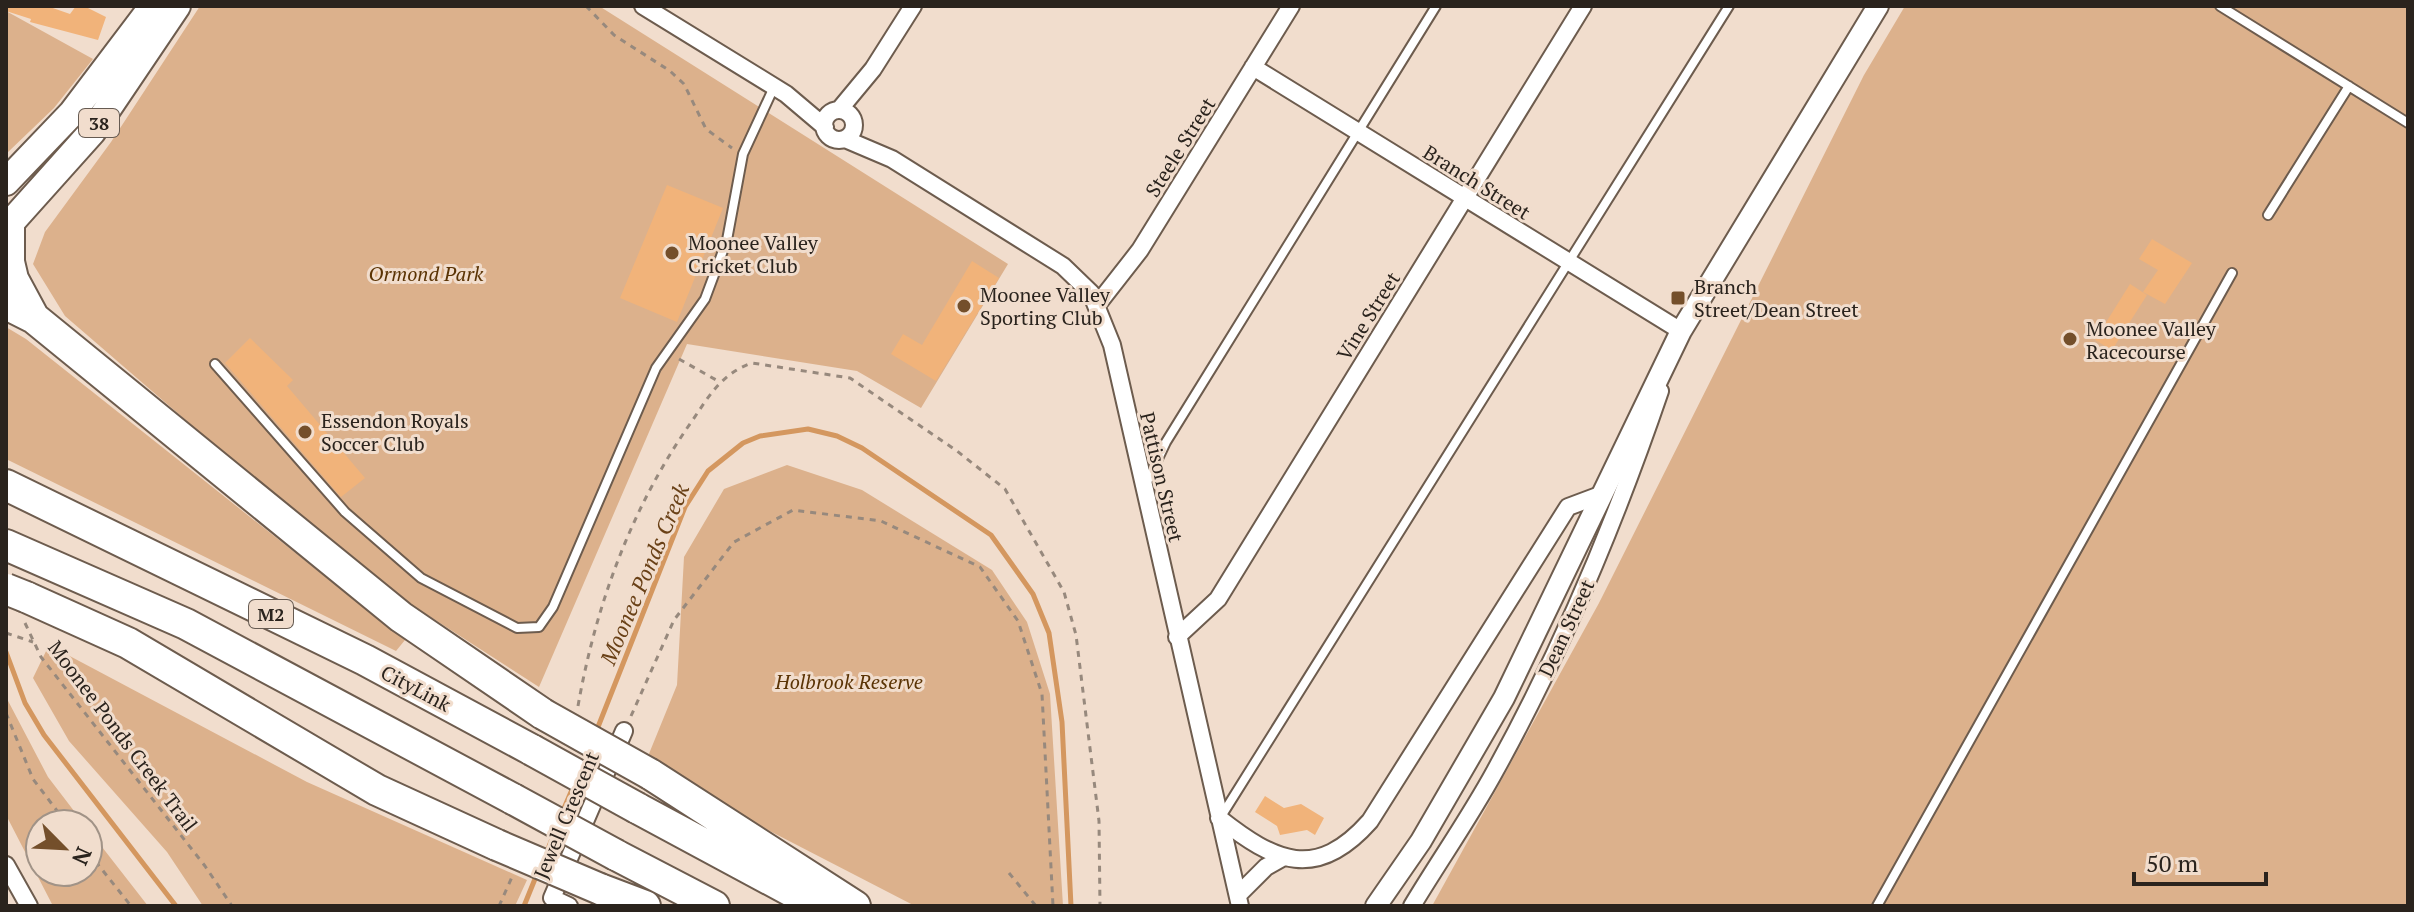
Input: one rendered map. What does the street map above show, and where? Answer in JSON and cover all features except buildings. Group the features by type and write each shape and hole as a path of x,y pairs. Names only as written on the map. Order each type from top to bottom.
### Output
{"highway":[{"path":"8,226 9,262 18,294 34,318"},
{"path":"6,304 34,318 401,617 543,714 650,774 855,906"},
{"name":"CityLink","path":"6,485 365,660 819,906"},
{"name":"M2","path":"7,545 186,624 714,906"},
{"path":"19,602 128,643 377,790 507,856 645,906"}],"main road":[{"name":"38","path":"6,182 72,113 153,6"},
{"name":"38","path":"8,226 92,132 177,6"}],"street":[{"name":"Pattison Street","path":"643,6 780,90 845,121 892,159 1063,266 1079,279 1097,305 1112,345 1239,901"},
{"path":"845,121 913,6"},
{"name":"Steele Street","path":"1097,305 1140,250 1291,6"},
{"name":"Vine Street","path":"1177,637 1218,599 1583,6"},
{"name":"Dean Street","path":"1381,899 1453,789 1504,698 1681,331 1878,6"},
{"name":"Branch Street","path":"1253,67 1681,331"},
{"name":"Pattison Street","path":"780,90 825,127 832,137 845,121"},
{"name":"Dean Street","path":"1412,906 1495,772 1599,559 1620,511 1681,331"},
{"path":"1219,818 1253,845 1282,858 1299,859 1333,851 1349,843 1370,821 1568,507 1600,495"},
{"name":"Jewell Crescent","path":"569,906 552,898 624,731"},
{"path":"1239,901 1266,867 1282,858"},
{"path":"6,865 29,906"}],"lane":[{"path":"1144,488 1166,442 1436,6"},
{"path":"1219,818 1570,264 1729,6"},
{"path":"2220,6 2408,123"},
{"path":"2268,215 2349,86"},
{"path":"215,364 345,512 421,578 517,628 539,627 553,607 666,351 696,313 718,269 743,154 780,90"},
{"path":"1877,906 2232,273"}],"path":[{"path":"586,6 614,35 670,71 684,84 706,129 743,154"},
{"path":"666,351 719,382"},
{"path":"577,710 588,651 619,555 661,465 719,382 739,367 752,363 850,378 945,443 1005,489 1064,592 1076,635 1099,821 1100,906"},
{"path":"624,731 674,620 734,542 793,510 881,521 980,567 1018,621 1042,694 1053,906"},
{"name":"Moonee Ponds Creek Trail","path":"19,602 41,657 205,866 232,906"},
{"path":"6,633 34,642"},
{"path":"6,713 33,779 55,808"},
{"path":"499,906 507,856"},
{"path":"104,872 131,906"},
{"path":"1009,873 1036,906"}],"green space":[{"name":"Ormond Park","path":"200,6 599,6 1008,264 921,408 857,371 687,344 539,687 364,574 65,316 33,264 45,232 111,142"},
{"name":"Moonee Valley Racecourse","path":"1905,6 2408,6 2408,906 1432,906 1599,603 1864,75"},
{"path":"6,11 93,59 54,108 6,154"},
{"path":"6,327 26,339 405,640 396,651 6,459"},
{"name":"Holbrook Reserve","path":"787,465 862,490 992,570 1027,622 1050,694 1063,906 915,906 644,766 677,685 684,557 724,489"},
{"path":"49,645 307,782 527,880 515,906 203,906 167,852 69,741 33,678"},
{"path":"6,697 48,777 72,808 24,808 24,850 6,815"},
{"path":"104,850 148,906 53,906 44,888 104,888"}],"waterway":[{"name":"Moonee Ponds Creek","path":"596,732 685,507 708,471 743,443 760,436 808,429 837,436 862,448 991,535 1033,594 1049,633 1062,722 1071,906"},
{"name":"Moonee Ponds Creek","path":"6,652 25,703 44,735 176,906"},
{"name":"Moonee Ponds Creek","path":"562,813 574,785"},
{"name":"Moonee Ponds Creek","path":"546,854 554,834"},
{"name":"Moonee Ponds Creek","path":"524,906 537,874"}],"place":[{"name":"Moonee Valley Cricket Club","path":"672,253"},
{"name":"Branch Street/Dean Street","path":"1678,298"},
{"name":"Moonee Valley Sporting Club","path":"964,306"},
{"name":"Moonee Valley Racecourse","path":"2070,339"},
{"name":"Essendon Royals Soccer Club","path":"305,432"}]}
